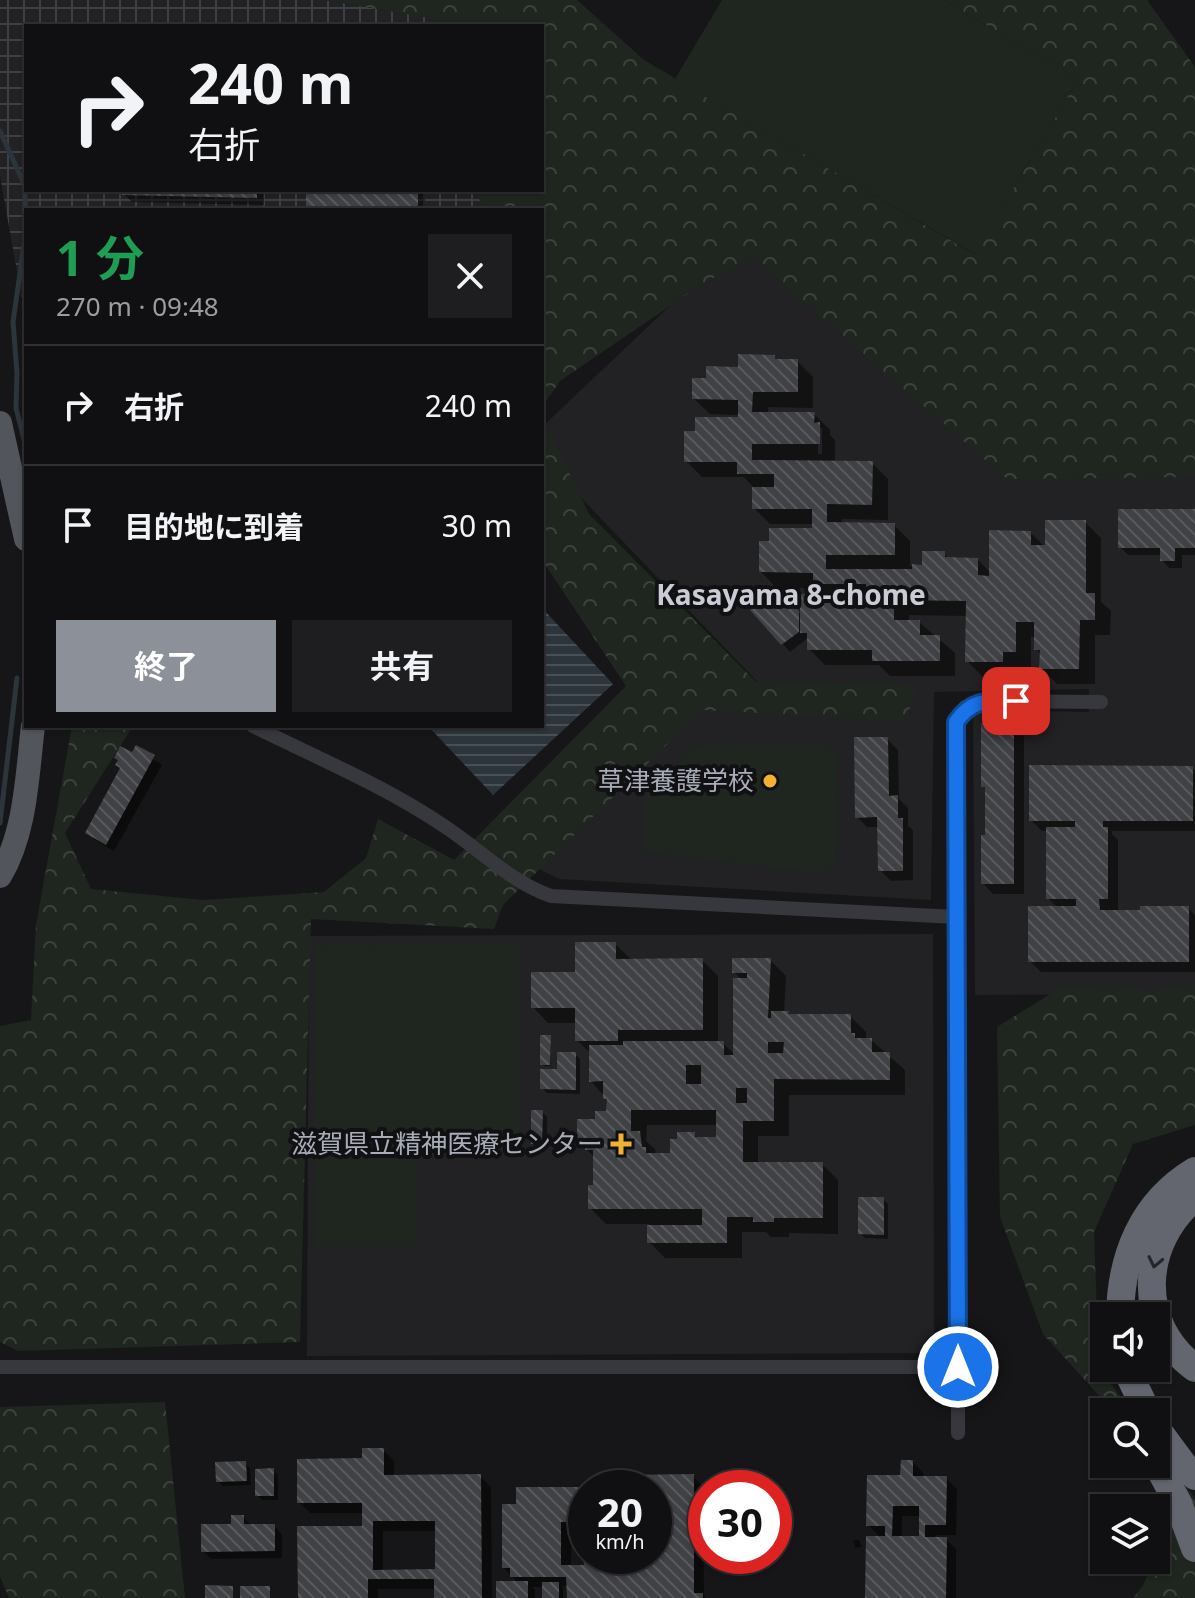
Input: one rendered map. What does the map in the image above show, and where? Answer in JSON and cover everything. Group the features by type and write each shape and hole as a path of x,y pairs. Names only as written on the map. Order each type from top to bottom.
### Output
{"highway":[{"path":"1120,1302 1127,1256 1141,1224 1160,1198 1195,1171"},
{"path":"1195,1197 1168,1228 1156,1252 1152,1278 1161,1329 1174,1349 1195,1368"},
{"path":"1170,1447 1195,1476"},
{"path":"1165,1478 1195,1548"}],"main road":[{"path":"0,423 24,530"},
{"path":"0,876 7,865 21,820 33,728"}],"street":[{"path":"958,1433 956,722 965,707 988,701 1101,702"},
{"path":"257,728 406,802 445,826 527,887 551,896 956,917"},
{"path":"0,1367 958,1367"}],"shaded area":[{"path":"0,0 325,0 437,19 437,24 24,24 24,192 474,192 486,208 24,208 24,311 0,176"},
{"path":"749,231 1195,457 1195,994 975,995 973,713 985,710 1089,712 1089,689 934,692 931,900 559,879 519,859 698,703 769,694 544,459 544,425"},
{"path":"544,610 613,684 493,795 430,728 544,728"},
{"name":"滋賀県立精神医療センター","path":"933,934 934,1353 307,1356 309,936"}],"green space":[{"path":"325,0 577,0 644,60 974,254 1078,79 944,0 1147,0 1195,67 1195,477 1007,479 754,258 705,282 560,381 544,404 544,208 486,208 474,192 544,192 544,24 437,24 436,19"},
{"path":"722,0 944,0 1078,79 975,254 675,79"},
{"path":"544,420 589,514 756,682 916,686 906,721 702,710 503,905 494,929 311,919 300,1342 18,1351 0,1342 0,1026 31,1020 36,925 72,728 132,728 65,833 91,889 203,900 324,892 366,858 378,819 454,860 626,686 544,563"},
{"path":"708,744 829,745 836,754 835,863 828,871 801,871 648,852 643,846 643,802 649,790 693,750"},
{"path":"519,944 519,1147 417,1147 417,1246 315,1246 314,945"},
{"path":"1195,985 1195,1125 1133,1144 1094,1232 1096,1302 1090,1302 1090,1382 1110,1382 1122,1398 1101,1398 1043,1334 1000,1217 997,1027 1060,988 1113,986 1151,991"},
{"path":"165,1402 185,1598 9,1598 0,1576 0,1407"},
{"path":"1170,1464 1195,1498 1195,1598 1133,1598 1149,1574 1170,1574 1170,1512 1174,1478"}],"building":[{"path":"122,192 257,192 257,198 122,195"},
{"path":"306,192 418,192 418,208 306,208"},
{"path":"738,354 798,359 798,392 753,392 752,412 815,412 814,423 820,422 820,444 752,444 752,460 873,461 872,505 827,504 827,522 895,523 895,555 826,555 826,569 912,569 912,564 922,565 922,551 945,551 945,557 978,558 978,575 989,576 989,530 1031,531 1031,545 1045,545 1045,520 1086,520 1086,593 1095,593 1095,620 1080,620 1079,669 1039,669 1040,650 1034,650 1034,622 1016,622 1016,652 1003,652 1003,662 965,662 966,601 894,600 894,620 920,620 920,635 940,635 940,661 872,661 872,650 807,650 807,633 800,633 800,594 866,595 866,584 813,584 813,573 759,572 759,541 769,541 769,528 812,528 812,509 752,509 752,487 774,487 774,474 737,474 737,462 684,462 684,431 695,431 695,417 738,417 738,400 692,399 692,378 706,378 706,366 738,367"},
{"path":"1118,509 1195,509 1195,548 1175,548 1175,561 1160,561 1160,548 1118,548"},
{"path":"766,596 770,601 776,596 780,601 786,596 799,611 799,632 781,645 750,610 755,606 751,603 756,598 759,602"},
{"path":"1014,714 1014,884 981,884 985,787 981,787 981,723 991,723 991,715"},
{"path":"854,737 888,737 889,796 898,795 898,818 903,818 903,871 878,871 877,817 855,818"},
{"path":"136,745 155,755 106,845 85,833 120,768 115,765 118,760 114,758 120,746 132,752"},
{"path":"1029,765 1193,766 1193,821 1103,821 1103,827 1108,827 1108,899 1099,899 1100,910 1189,906 1189,962 1028,962 1028,906 1076,906 1076,899 1046,899 1046,827 1075,827 1075,821 1029,821"},
{"path":"575,942 616,942 616,959 703,958 703,1030 618,1030 618,1041 575,1041 575,1008 531,1008 531,972 575,972"},
{"path":"732,958 771,958 768,1018 771,1018 771,1011 851,1014 851,1033 855,1033 855,1038 872,1038 872,1052 890,1052 890,1080 774,1079 774,1121 743,1121 743,1162 823,1162 823,1218 774,1218 774,1222 753,1222 753,1217 727,1217 727,1243 647,1243 647,1225 702,1225 702,1209 588,1209 588,1185 593,1185 593,1150 585,1150 585,1143 577,1143 577,1119 595,1119 595,1111 606,1111 607,1099 603,1099 603,1081 589,1082 589,1045 623,1045 623,1041 724,1041 724,1055 733,1055 733,978 747,978 747,973 732,973","holes":["768,1042 784,1042 783,1053 768,1053","686,1065 701,1065 701,1084 686,1084","736,1088 747,1088 747,1103 736,1103","631,1110 716,1110 716,1137 695,1137 695,1132 677,1132 677,1139 670,1139 670,1153 646,1153 640,1131 631,1131"]},
{"path":"540,1035 551,1035 550,1065 540,1065"},
{"path":"557,1052 576,1052 576,1090 540,1089 540,1069 557,1069"},
{"path":"531,1110 543,1110 542,1144 531,1144"},
{"path":"858,1197 884,1197 884,1235 858,1234"},
{"path":"362,1448 384,1448 384,1475 481,1474 482,1598 434,1598 434,1579 368,1579 368,1598 298,1598 297,1526 362,1526 362,1503 297,1503 297,1459 362,1458","holes":["373,1521 435,1521 435,1569 373,1570"]},
{"path":"901,1460 913,1460 913,1476 947,1476 946,1525 925,1525 925,1537 947,1537 946,1598 865,1598 866,1536 885,1536 885,1526 866,1526 867,1475 900,1475","holes":["893,1506 919,1506 919,1536 892,1536"]},
{"path":"246,1461 247,1481 216,1482 215,1462"},
{"path":"274,1468 274,1496 255,1496 255,1469"},
{"path":"672,1474 688,1474 688,1574 694,1574 694,1593 703,1593 703,1598 567,1598 566,1577 510,1577 510,1568 502,1568 502,1504 516,1504 516,1487 568,1487 568,1522 561,1522 561,1565 568,1565 568,1574 672,1574"},
{"path":"231,1515 244,1515 244,1524 275,1524 275,1551 201,1552 201,1524 231,1524"},
{"path":"496,1581 528,1581 528,1598 496,1598"},
{"path":"542,1582 559,1582 559,1598 542,1598"},
{"path":"205,1585 233,1586 233,1598 205,1598"},
{"path":"240,1586 270,1586 270,1598 240,1598"}],"waterway":[{"path":"0,131 24,184"},
{"path":"25,192 25,208"},
{"path":"24,245 13,322 16,408 24,439"},
{"path":"0,823 17,678"}],"place":[{"name":"草津養護学校","path":"770,781"},
{"name":"滋賀県立精神医療センター","path":"621,1144"}],"district":[{"name":"Kasayama 8-chome","path":"791,595"}],"route":[{"path":"958,1367 956,722 965,707 988,701 1016,701"}]}
